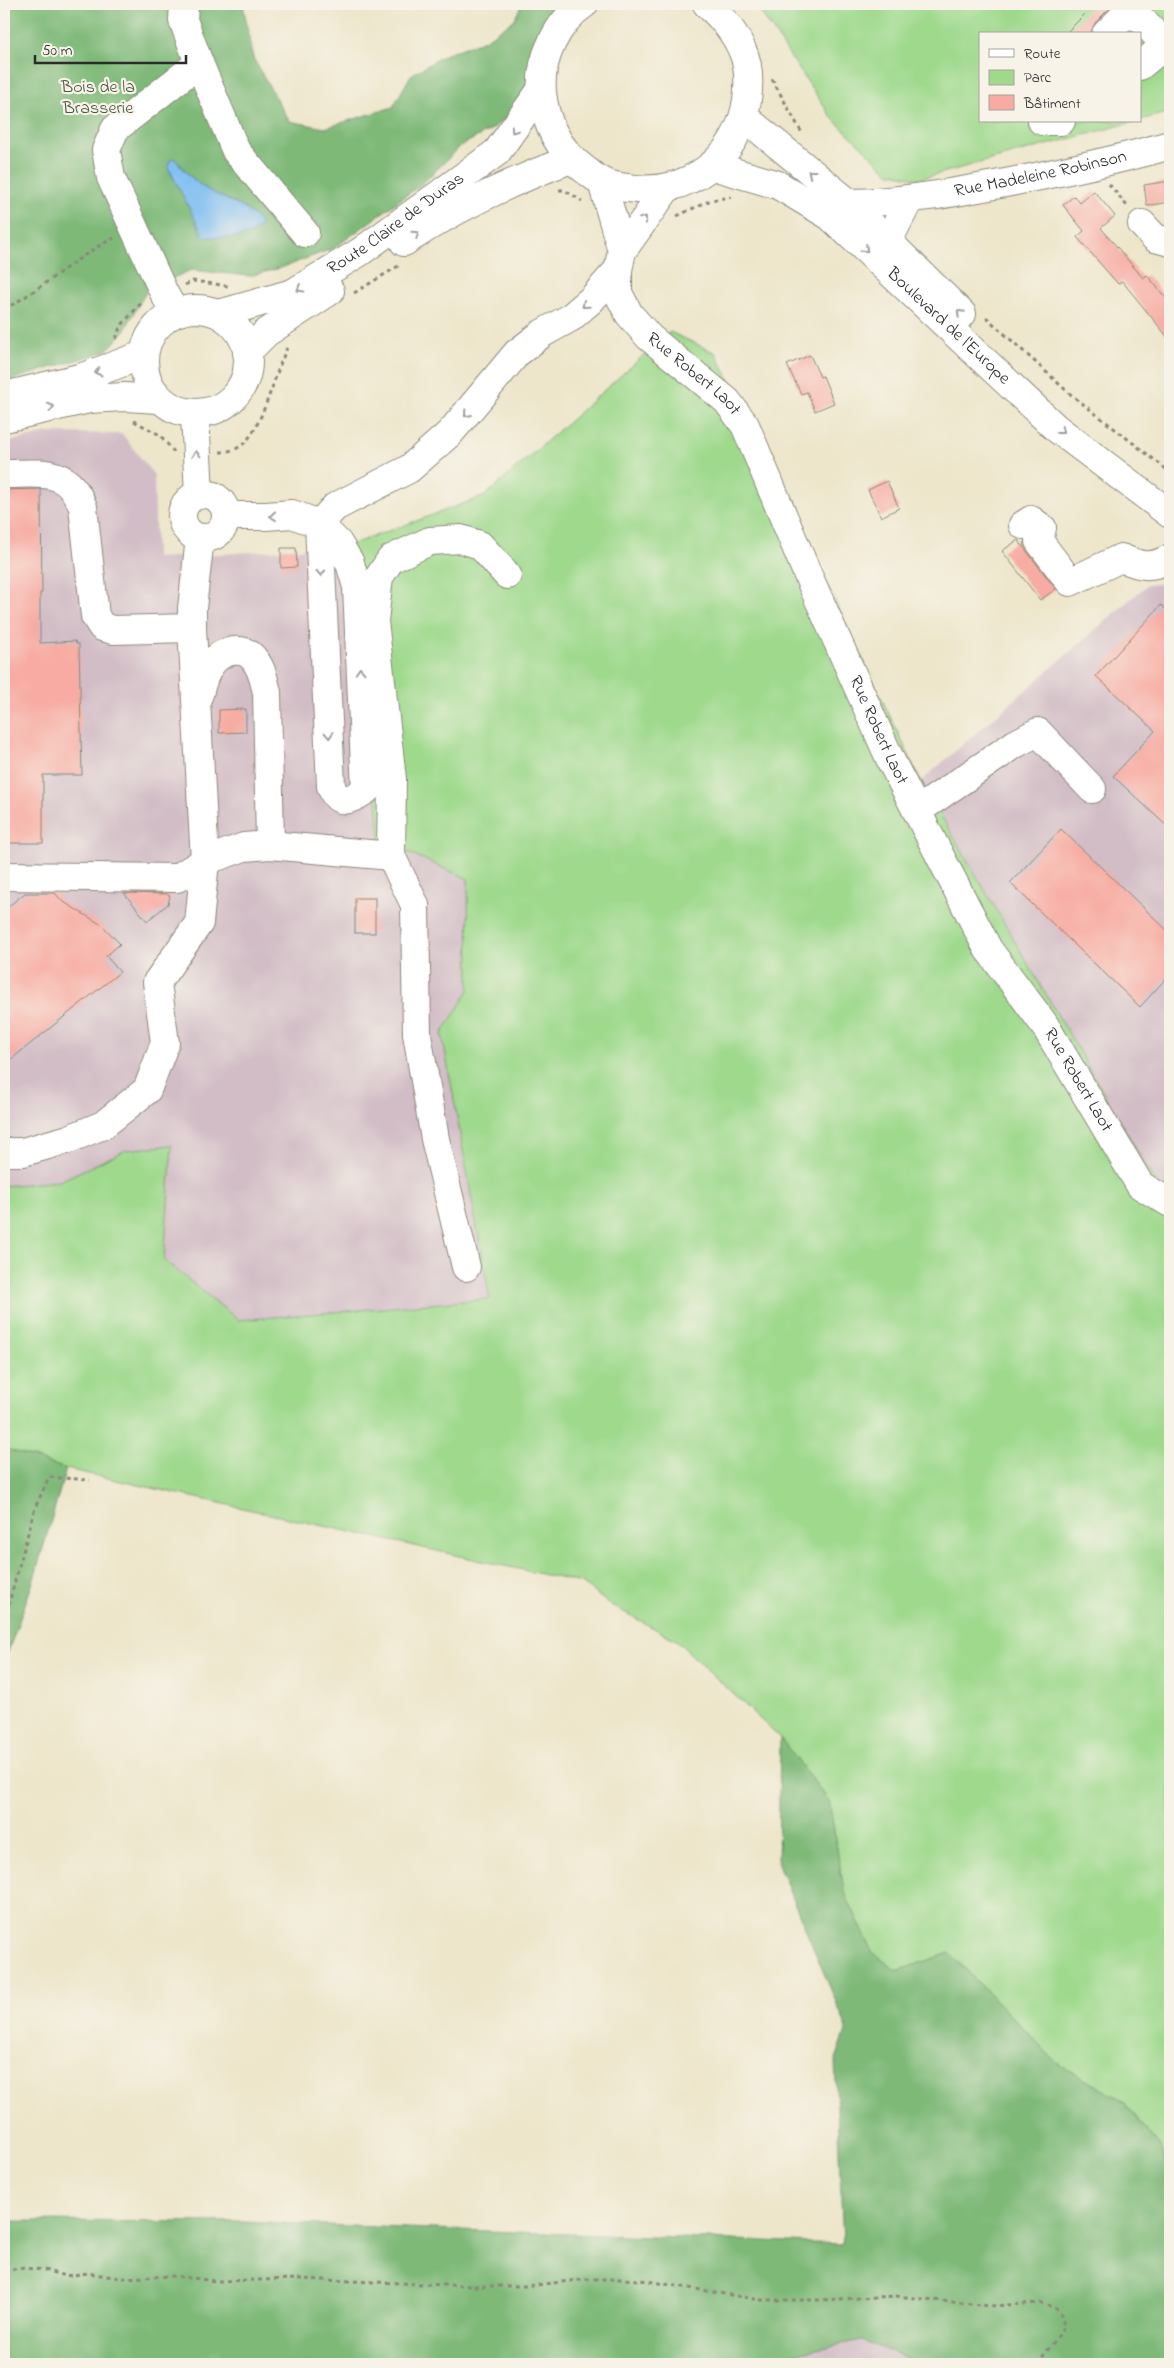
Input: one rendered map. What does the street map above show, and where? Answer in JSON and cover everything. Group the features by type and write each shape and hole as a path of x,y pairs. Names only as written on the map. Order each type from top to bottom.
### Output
{"main road":[{"path":"184,4 182,20 236,151 305,232"},
{"path":"584,4 576,9 556,32 545,60 542,90 546,115 556,139 571,159 602,182 642,190 667,188 691,180 713,166 732,144 744,118 749,85 744,53 728,24 707,4"},
{"path":"1108,32 1131,9 1170,50"},
{"path":"1142,64 1157,52 1170,50"},
{"path":"175,312 164,293 136,228 111,178 106,150 115,130 199,63"},
{"name":"Route Claire de Duras","path":"219,314 293,293 360,252 497,152 542,90"},
{"name":"Boulevard de l'Europe","path":"744,118 849,203 971,324 1059,406 1170,494"},
{"name":"Rue Madeleine Robinson","path":"849,203 909,200 985,187 1102,162 1170,145"},
{"name":"Route Claire de Duras","path":"247,352 266,333 432,223 496,189 571,159"},
{"name":"Boulevard de l'Europe","path":"713,166 778,185 830,216 1056,428 1170,514"},
{"name":"Rue Robert Laot","path":"602,182 620,260 618,294 629,314 649,337 727,401 746,425 871,717 917,812 988,949 1044,1024 1140,1185 1170,1203"},
{"path":"226,516 292,514 319,524 338,543 350,563 357,587 366,790 354,799 342,800 334,795 331,786 319,524 336,507 410,469 450,433 517,352 543,333 570,318 591,300 620,260 667,188"},
{"path":"888,240 909,200"},
{"path":"1142,224 1155,238 1170,242"},
{"path":"197,309 219,314 238,330 247,352 248,365 240,390 220,408 195,414 170,407 159,399 146,379 143,355 150,334 165,318 175,312 197,309"},
{"path":"4,396 83,377 143,355"},
{"path":"4,418 89,399 125,397 159,399"},
{"path":"195,414 199,495"},
{"path":"4,474 44,474 62,478 77,492 83,507 95,616 102,627 113,630 192,618"},
{"path":"207,494 220,502 226,516 220,530 207,538 200,538 188,531 182,518 186,504 199,495 207,494"},
{"path":"1023,525 1031,520 1042,528 1039,541 1070,582 1120,558 1138,565 1157,565 1170,558"},
{"path":"4,1152 23,1152 69,1139 103,1125 148,1090 165,1043 157,982 199,924 205,861 192,618 200,538"},
{"path":"466,1267 435,1139 417,1034 416,905 391,856 392,779 374,620 379,577 390,559 430,541 461,539 480,545 507,575"},
{"path":"197,700 203,677 213,660 225,652 241,650 253,657 261,670 267,692 270,845"},
{"path":"917,812 1015,744 1038,732 1092,789"},
{"path":"4,876 177,878 205,861 244,847 270,845 391,856"}],"path":[{"path":"1102,162 1107,182 1142,224"},
{"path":"557,190 564,190 579,197 585,203"},
{"path":"671,217 677,216"},
{"path":"4,309 28,296 99,245 136,228"},
{"path":"349,296 409,260"},
{"path":"284,354 288,346"},
{"path":"4,1621 34,1508 49,1477 90,1480"},
{"path":"4,2270 24,2268 44,2270 65,2276 88,2274 120,2278 174,2276 217,2282 300,2279 472,2286 526,2286 588,2279 619,2279 641,2280 761,2300 821,2300 896,2296 990,2306 1040,2303 1056,2308 1064,2319 1064,2326 1037,2364"}],"shaded area":[{"path":"47,433 122,434 154,475 156,558 347,546 361,579 380,839 468,879 469,990 442,1035 490,1299 238,1320 164,1260 172,1145 126,1150 60,1181 4,1186 4,443"},
{"path":"1170,583 1170,1207 921,781 1147,585"},
{"path":"862,2340 921,2364 742,2364"}],"green space":[{"name":"Bois de la Brasserie","path":"4,4 243,4 253,58 289,121 325,128 393,107 411,75 446,54 485,40 514,20 522,4 560,4 544,20 521,106 492,129 462,145 423,183 334,248 281,268 249,276 191,270 147,290 123,333 106,351 4,382","holes":["174,158 199,184 251,213 261,226 253,232 237,236 222,235 198,226 168,167"]},
{"path":"755,4 1170,4 1170,112 1142,119 1142,32 979,32 979,122 1133,122 919,179 888,172 832,118"},
{"path":"670,332 716,353 921,781 1170,1207 1170,2177 1160,2147 1123,2101 1058,2064 949,1953 897,1971 873,1953 844,1891 829,1801 780,1738 676,1640 609,1604 582,1583 66,1469 4,1448 4,1186 60,1181 126,1150 172,1145 164,1260 238,1320 490,1299 442,1034 469,990 468,879 380,840 361,579 347,546 485,496"},
{"path":"4,1448 66,1469 34,1579 4,1663"},
{"path":"780,1738 829,1801 844,1891 873,1953 897,1971 949,1953 1058,2064 1123,2101 1160,2147 1170,2177 1170,2363 921,2364 862,2340 742,2364 4,2364 4,2221 242,2222 843,2244 835,2062 847,2028 778,1864"}],"water":[{"path":"174,158 199,184 251,213 261,226 251,234 235,238 204,237 168,167 170,160"}],"building":[{"path":"1095,4 1114,4 1095,23 1091,32 1067,32"},
{"path":"1170,181 1170,202 1147,206 1144,185"},
{"path":"1094,191 1115,216 1101,228 1143,278 1147,275 1170,303 1170,340 1122,281 1118,284 1077,237 1084,231 1063,205 1074,196 1080,203"},
{"path":"810,355 820,377 823,376 834,403 815,411 807,392 801,394 787,365"},
{"path":"887,481 899,508 881,517 868,490"},
{"path":"41,489 42,593 40,593 40,643 75,641 76,644 79,644 82,775 43,775 43,843 4,843 4,490"},
{"path":"1018,540 1056,589 1040,600 1002,551"},
{"path":"281,548 296,548 297,567 281,568"},
{"path":"1161,605 1170,613 1170,829 1113,776 1155,731 1096,676"},
{"path":"246,709 246,732 219,733 219,710"},
{"path":"1061,829 1170,933 1170,974 1140,1007 1010,883"},
{"path":"25,893 55,893 62,901 102,925 120,944 106,956 120,972 4,1065 4,910"},
{"path":"124,893 167,894 170,896 168,904 147,921"},
{"path":"355,898 375,898 375,933 355,933"}]}
